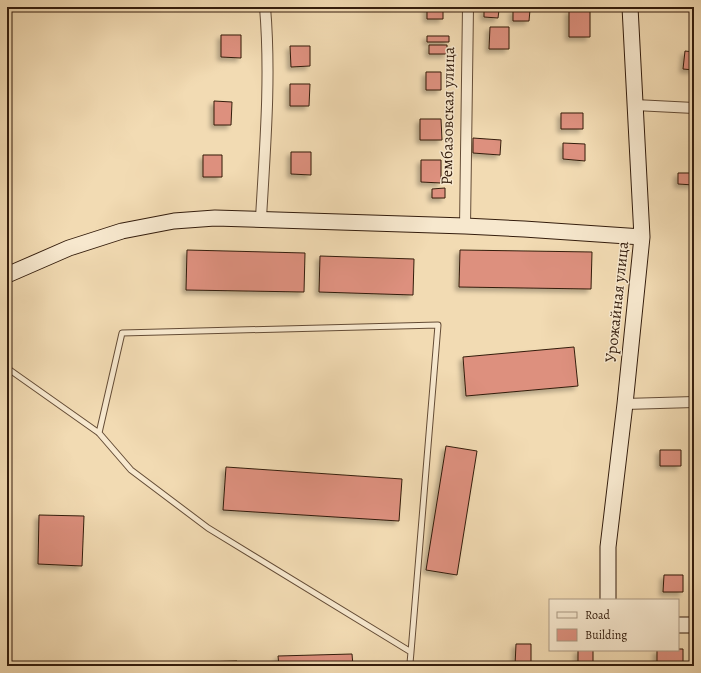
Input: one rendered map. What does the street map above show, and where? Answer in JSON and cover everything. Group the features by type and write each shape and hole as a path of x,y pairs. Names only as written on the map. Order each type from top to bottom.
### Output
{"street":[{"path":"261,218 268,94 268,41 266,7"},
{"name":"Рембазовская улица","path":"465,226 468,7"},
{"name":"Урожайная улица","path":"608,599 608,547 625,404 642,237 630,7"},
{"path":"635,105 694,108"},
{"path":"7,275 69,248 122,231 174,221 215,218 261,218 465,226 642,237"},
{"path":"625,404 694,402"},
{"path":"679,625 694,625"}],"lane":[{"path":"99,433 122,333 438,325 410,663 413,666"},
{"path":"7,368 99,433 131,470 208,528 411,652"}],"building":[{"path":"427,7 443,7 443,19 427,19"},
{"path":"484,9 499,10 498,18 484,17"},
{"path":"513,10 530,10 529,21 513,21"},
{"path":"569,10 590,11 590,37 569,37"},
{"path":"490,27 509,27 509,49 489,49"},
{"path":"221,35 241,35 241,58 221,57"},
{"path":"427,36 449,36 449,42 427,42"},
{"path":"429,45 447,45 447,54 429,54"},
{"path":"290,46 310,46 310,66 291,67"},
{"path":"685,51 694,52 694,70 683,69"},
{"path":"426,72 441,72 441,90 426,90"},
{"path":"290,84 310,84 309,106 290,106"},
{"path":"214,101 232,102 231,125 214,125"},
{"path":"561,113 583,113 583,129 561,129"},
{"path":"420,119 441,119 442,140 420,140"},
{"path":"473,138 501,140 500,155 473,153"},
{"path":"563,143 585,144 585,161 563,159"},
{"path":"291,152 311,152 311,175 291,174"},
{"path":"203,155 222,155 222,177 203,177"},
{"path":"421,160 441,160 441,183 421,182"},
{"path":"678,173 694,173 694,185 678,184"},
{"path":"445,188 445,198 432,198 432,189"},
{"path":"187,250 305,253 304,292 186,290"},
{"path":"460,250 592,252 591,289 459,287"},
{"path":"320,256 414,259 413,295 319,292"},
{"path":"574,347 578,386 466,396 463,357"},
{"path":"446,446 477,451 457,575 426,570"},
{"path":"660,450 681,450 681,466 660,466"},
{"path":"226,467 402,479 399,521 223,510"},
{"path":"39,515 84,516 82,566 38,564"},
{"path":"664,575 683,575 683,592 663,592"},
{"path":"516,644 531,644 531,666 515,666"},
{"path":"679,649 683,649 683,666 657,666 657,651 679,651"},
{"path":"578,651 593,651 593,666 578,666"},
{"path":"352,654 353,666 279,666 278,656"},
{"path":"237,661 237,666 202,666 202,662"}]}
